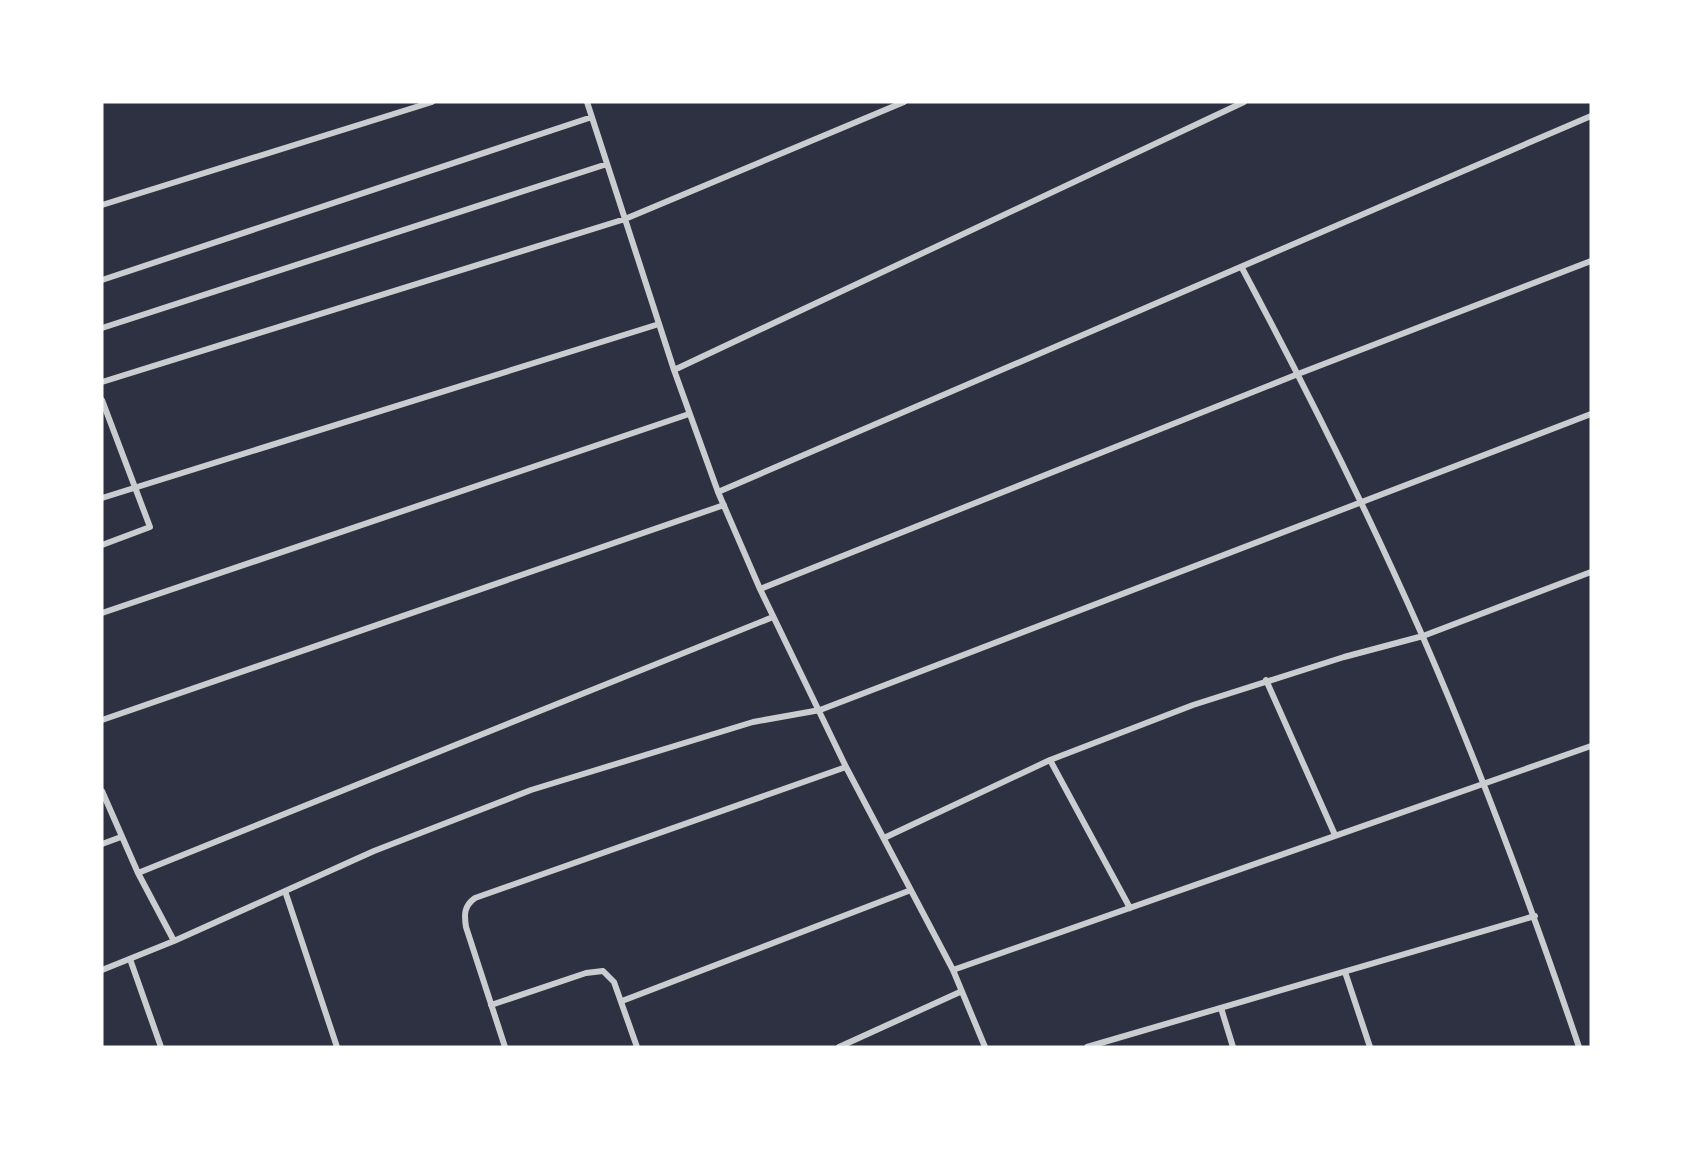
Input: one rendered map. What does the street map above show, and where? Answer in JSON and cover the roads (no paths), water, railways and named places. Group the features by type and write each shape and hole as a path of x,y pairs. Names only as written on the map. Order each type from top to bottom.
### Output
{"street":[{"path":"102,205 432,102"},
{"path":"587,102 674,370 718,492 773,617 846,767 953,970 960,992 986,1047"},
{"path":"102,382 625,219 904,102"},
{"path":"674,370 1244,102"},
{"path":"718,492 1591,116"},
{"path":"102,280 592,117"},
{"path":"102,328 607,164"},
{"path":"760,588 1298,374 1591,261"},
{"path":"1242,268 1362,503 1422,636 1483,783 1534,916 1579,1047"},
{"path":"102,498 659,324"},
{"path":"102,400 150,527 102,545"},
{"path":"102,614 689,414"},
{"path":"102,970 174,941 374,851 531,790 753,722 820,710 1591,414"},
{"path":"102,720 724,505"},
{"path":"884,838 1050,760 1193,705 1266,680 1422,636 1591,572"},
{"path":"138,873 773,617"},
{"path":"1266,680 1335,835"},
{"path":"953,970 1591,746"},
{"path":"1050,760 1130,908"},
{"path":"504,1047 464,916 466,908 475,898 846,767"},
{"path":"102,791 138,873 174,941"},
{"path":"102,843 121,837"},
{"path":"622,1001 911,890"},
{"path":"285,891 337,1047"},
{"path":"1087,1047 1534,916"},
{"path":"130,959 161,1047"},
{"path":"491,1005 596,970 609,976 622,1001 637,1047"},
{"path":"1345,972 1370,1047"},
{"path":"839,1047 960,992"},
{"path":"1221,1008 1233,1047"}]}
